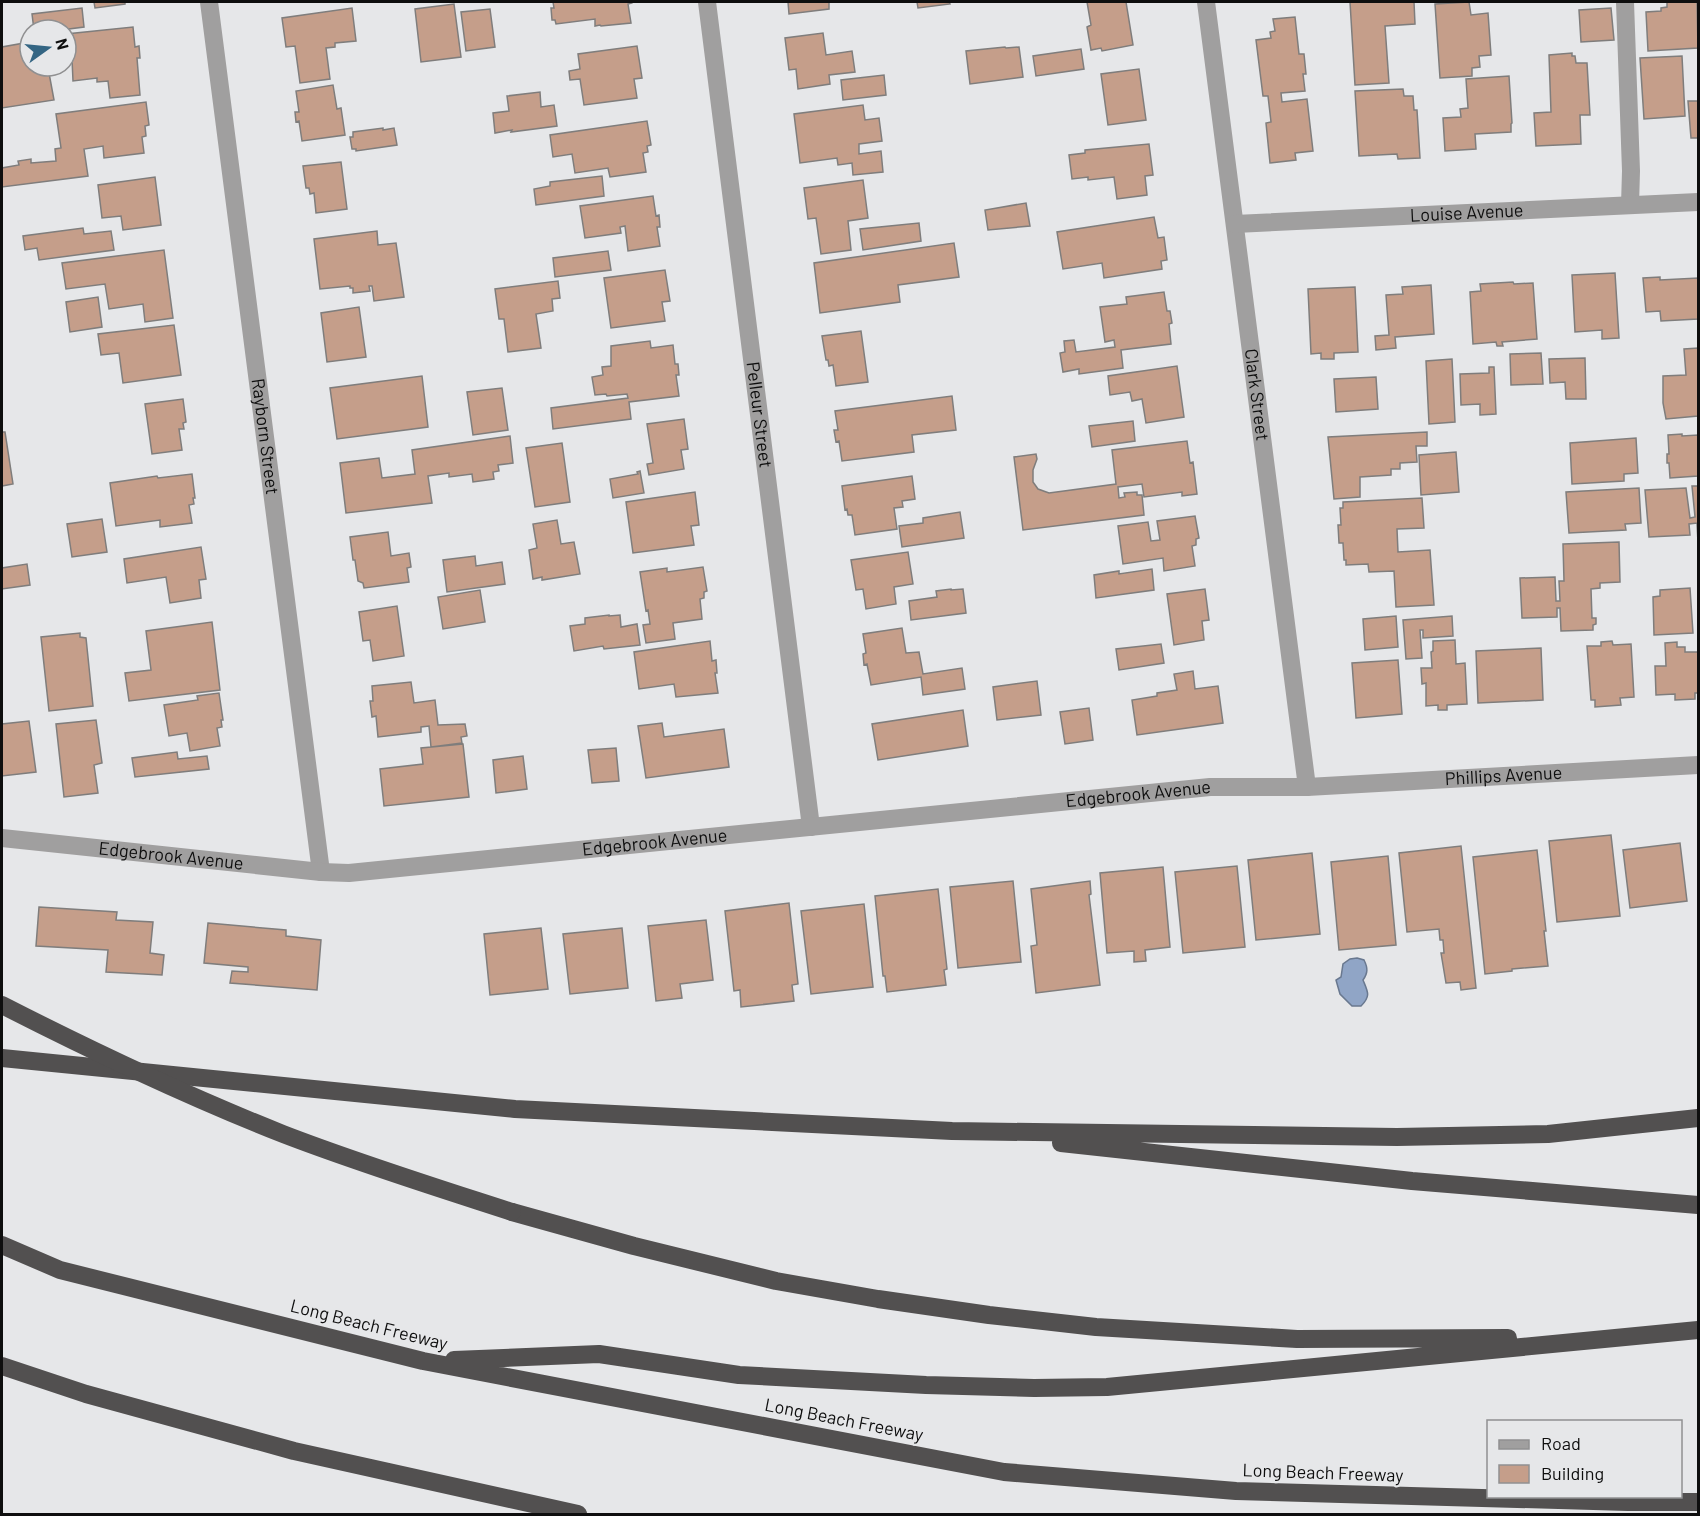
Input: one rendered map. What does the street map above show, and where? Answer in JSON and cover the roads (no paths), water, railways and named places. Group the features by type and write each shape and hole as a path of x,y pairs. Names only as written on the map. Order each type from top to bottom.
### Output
{"highway":[{"path":"2,1005 92,1051 284,1134 373,1166 512,1212 634,1246 776,1281 989,1315 1096,1327 1297,1339 1627,1337"},
{"path":"2,1058 515,1109 952,1131 1397,1137 1548,1134 1696,1119"},
{"path":"952,1131 1412,1181 1695,1205"},
{"name":"Long Beach Freeway","path":"2,1245 60,1270 423,1361 1004,1472 1236,1491 1698,1502"},
{"path":"423,1361 599,1354 739,1375 926,1385 1034,1388 1107,1387 1698,1330"},
{"path":"2,1366 86,1394 294,1451 578,1515"}],"street":[{"name":"Rayborn Street","path":"209,2 321,872"},
{"name":"Pelleur Street","path":"706,2 811,827"},
{"name":"Clark Street","path":"1206,2 1306,787"},
{"path":"1625,2 1631,171 1630,205"},
{"name":"Louise Avenue","path":"1235,224 1698,202"},
{"name":"Phillips Avenue","path":"1306,787 1698,765"},
{"name":"Edgebrook Avenue","path":"2,838 321,872 376,871 1210,787 1306,787"}],"water":[{"path":"1350,959 1364,960 1366,966 1367,973 1363,980 1367,997 1361,1006 1352,1006 1340,994 1336,980 1341,977 1343,964"}]}
